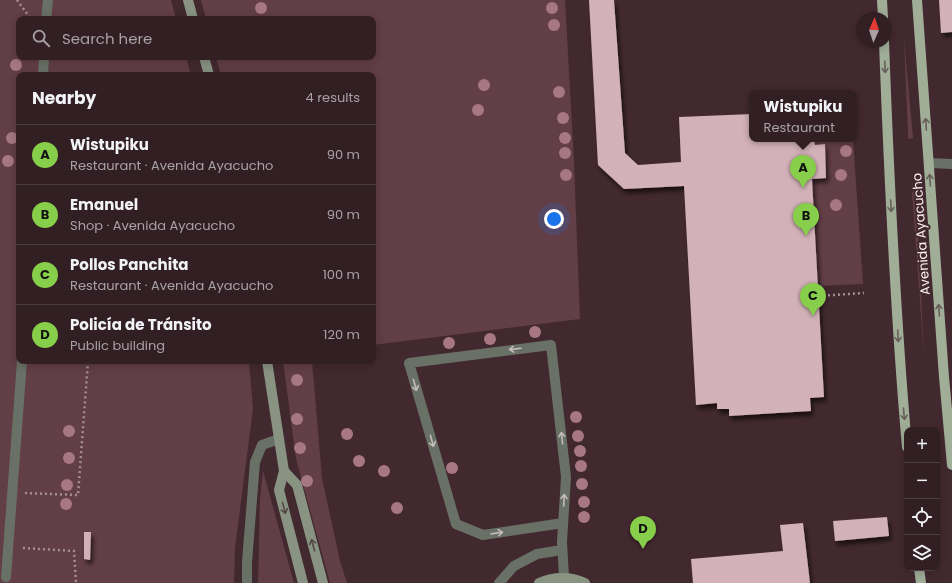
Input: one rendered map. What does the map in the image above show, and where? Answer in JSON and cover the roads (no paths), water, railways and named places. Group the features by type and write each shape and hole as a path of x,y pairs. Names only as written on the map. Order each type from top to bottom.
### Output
{"main road":[{"path":"882,0 883,12"},
{"name":"Avenida Ayacucho","path":"917,0 929,163 948,376 952,465"},
{"path":"884,48 889,175 901,382 905,427"},
{"path":"919,571 921,583"}],"street":[{"path":"46,16 48,0"},
{"path":"188,0 192,16"},
{"path":"43,72 44,60"},
{"path":"205,60 208,72"},
{"path":"929,163 952,164"},
{"path":"563,523 484,535 456,524 409,363 551,345 566,477 562,550 564,577"},
{"path":"6,576 22,364"},
{"path":"267,364 284,471 279,490 303,583"},
{"path":"247,583 247,562 255,462 262,445 279,439"},
{"path":"284,471 297,485 323,583"},
{"path":"499,583 514,566 537,554 562,550"},
{"path":"539,583 547,579 564,577 571,577 585,583"}],"place":[{"name":"Wistupiku","path":"803,188"},
{"name":"Emanuel","path":"806,236"},
{"name":"Pollos Panchita","path":"813,316"},
{"name":"Policía de Tránsito","path":"643,549"}]}
